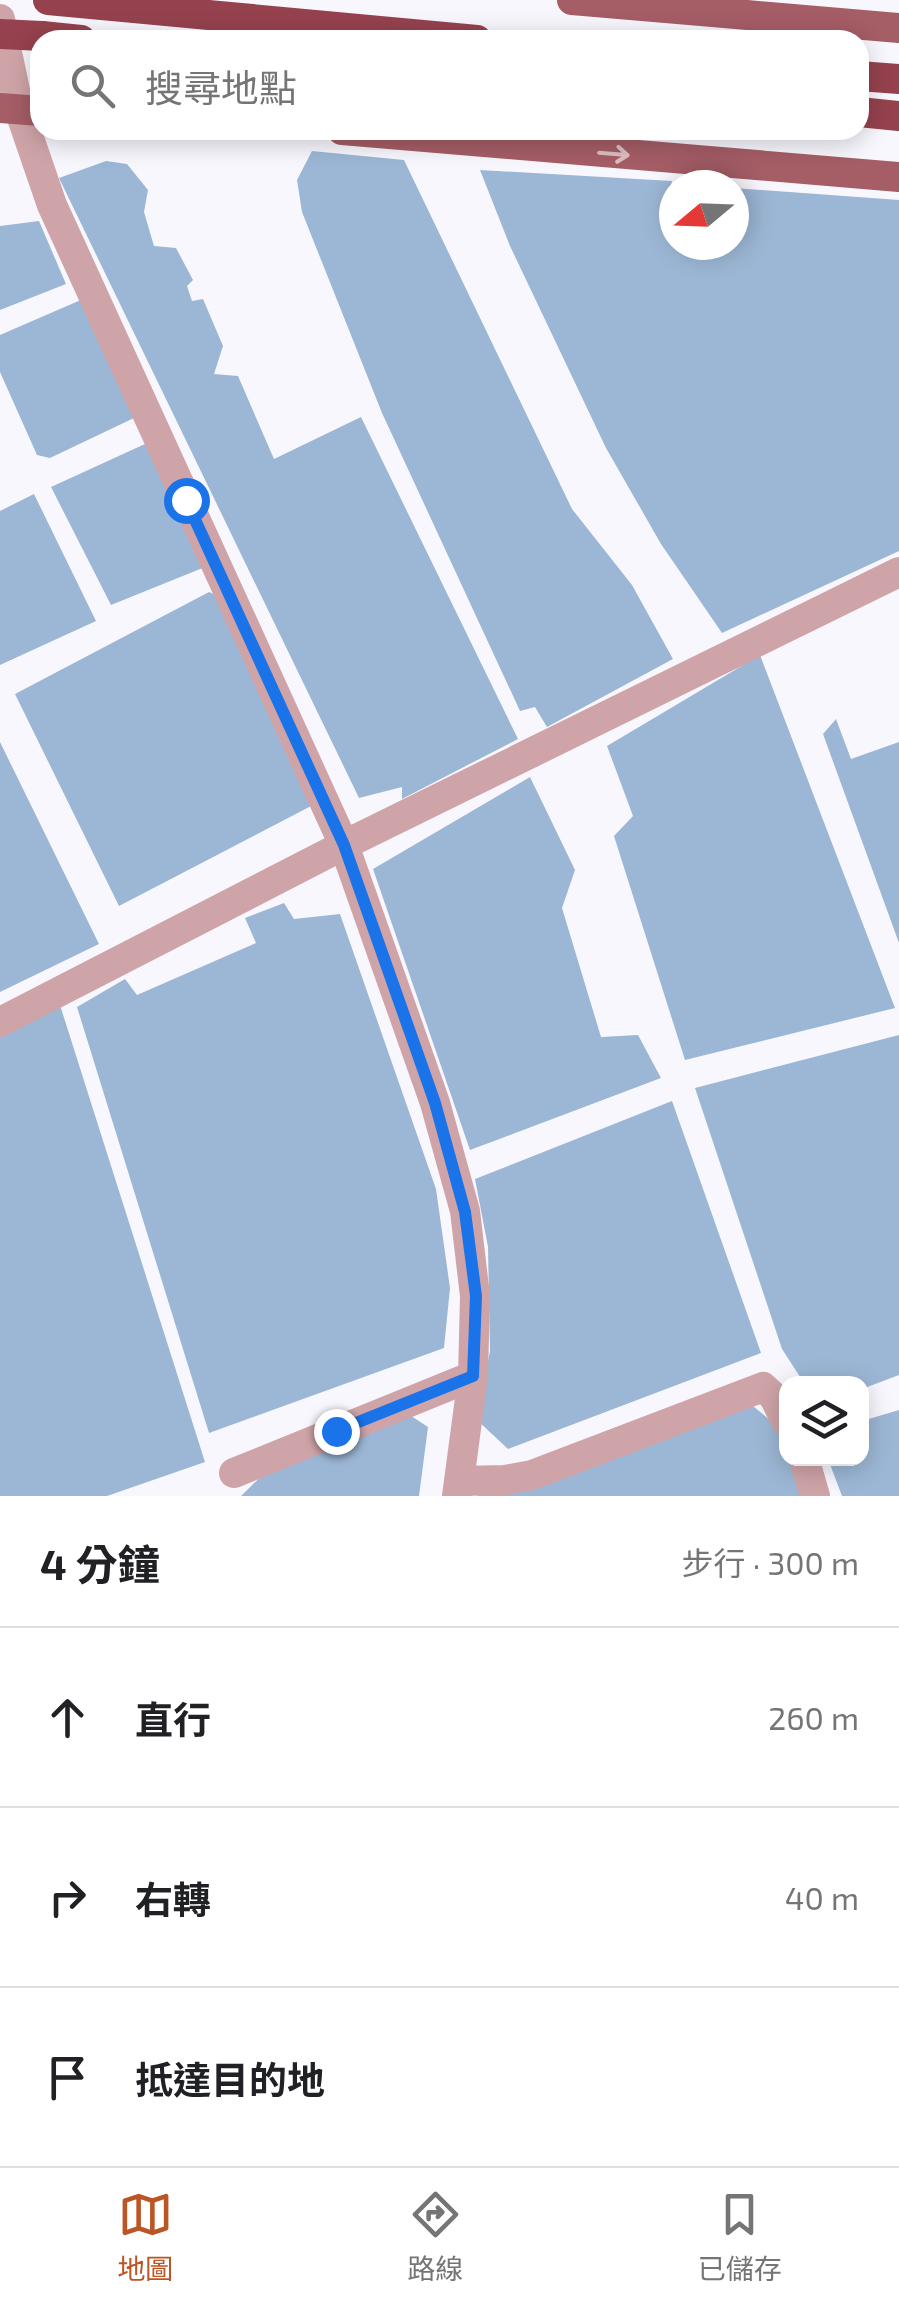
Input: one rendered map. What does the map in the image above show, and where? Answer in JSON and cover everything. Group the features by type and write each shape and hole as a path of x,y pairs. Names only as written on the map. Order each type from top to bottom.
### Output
{"highway":[{"path":"48,0 370,30"},
{"path":"0,34 30,35"},
{"path":"869,77 899,79"},
{"path":"869,113 899,116"}],"main road":[{"path":"572,0 899,28"},
{"path":"461,140 899,177"}],"street":[{"path":"0,19 30,139"},
{"path":"30,140 52,205 344,845 435,1103 465,1212 476,1296 473,1376 458,1488 532,1475 762,1387 779,1407"},
{"path":"0,1022 344,845 899,572"},
{"path":"234,1473 473,1376"},
{"path":"806,1466 815,1496"}],"water":[{"path":"312,151 404,160 572,509 632,585 673,659 547,727 535,707 520,711 382,413 302,212 297,180"},
{"path":"106,161 127,164 148,190 144,212 154,246 176,248 193,280 187,286 192,301 203,299 223,346 214,374 238,376 274,459 361,417 518,739 402,799 402,787 359,798 59,178"},
{"path":"480,170 659,180 659,260 749,260 749,189 899,200 899,551 722,633 661,544 606,448 510,246"},
{"path":"39,221 66,284 0,310 0,226"},
{"path":"83,299 134,418 50,458 37,455 0,372 0,335"},
{"path":"158,438 215,563 111,605 51,487"},
{"path":"34,494 96,621 0,665 0,511"},
{"path":"209,592 223,598 315,804 119,906 15,694"},
{"path":"760,655 895,1008 685,1060 614,836 633,816 607,746"},
{"path":"836,719 851,759 899,742 899,943 823,734"},
{"path":"0,742 99,944 0,992"},
{"path":"530,777 575,870 562,908 601,1037 638,1035 661,1078 470,1150 373,869"},
{"path":"284,903 294,919 340,914 436,1189 450,1288 444,1348 209,1433 77,1007 125,979 137,995 256,943 245,918"},
{"path":"60,1005 205,1462 107,1496 0,1496 0,1037"},
{"path":"899,1035 899,1375 869,1386 869,1376 799,1376 782,1349 695,1088"},
{"path":"672,1101 761,1353 508,1449 476,1419 490,1351 488,1247 475,1179"},
{"path":"748,1402 779,1427 779,1466 800,1466 811,1496 476,1496"},
{"path":"899,1410 899,1496 842,1496 831,1466 869,1466 869,1419"},
{"path":"405,1412 428,1427 419,1496 241,1496 284,1454"}],"route":[{"path":"186,500 344,845 435,1103 465,1212 476,1296 473,1376 336,1431"}]}
